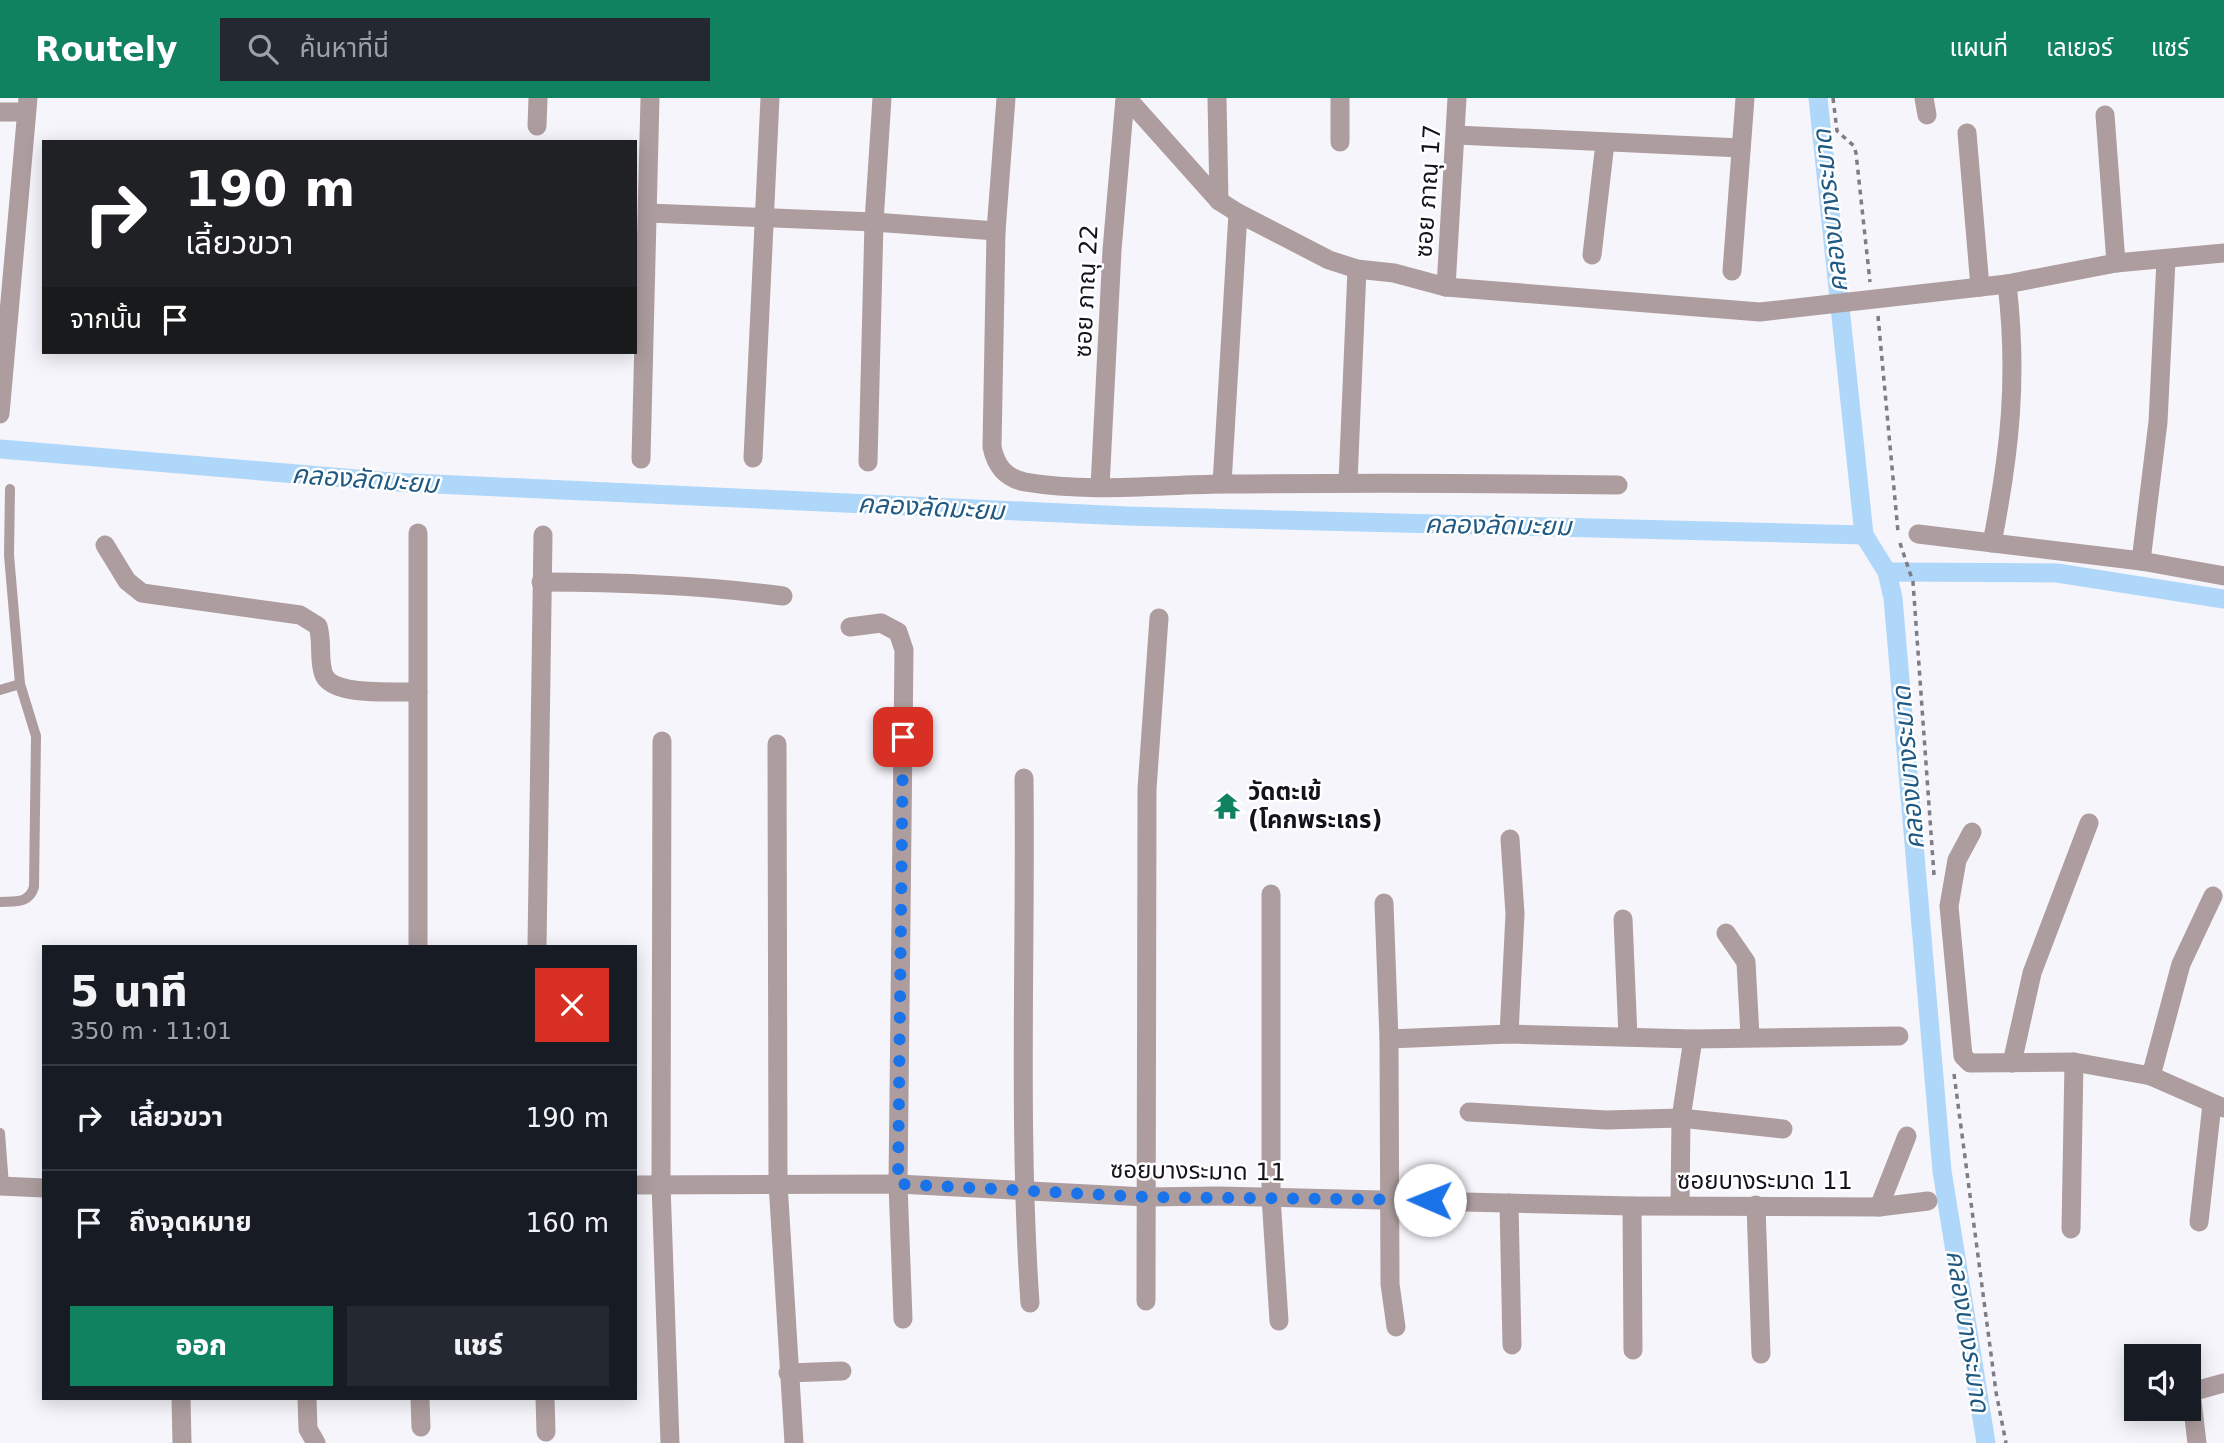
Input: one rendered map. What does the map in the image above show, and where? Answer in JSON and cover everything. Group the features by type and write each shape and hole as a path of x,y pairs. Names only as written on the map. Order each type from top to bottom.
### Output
{"street":[{"path":"537,126 538,98"},
{"path":"641,459 650,98"},
{"path":"753,457 769,98"},
{"path":"868,463 874,222 882,98"},
{"path":"1006,98 996,231 992,447 1000,470 1025,482 1100,487 1348,482 1618,485"},
{"path":"1126,98 1219,201 1238,213 1329,260 1357,269 1394,273 1446,287 1760,312 2007,284 2116,263 2224,253"},
{"name":"ซอย ภาณุ 22","path":"1100,487 1112,250 1126,98"},
{"path":"1217,98 1219,201"},
{"path":"1340,98 1340,142"},
{"name":"ซอย ภาณุ 17","path":"1446,287 1457,98"},
{"path":"1732,271 1745,98"},
{"path":"0,112 27,105 0,414"},
{"path":"2105,115 2116,263"},
{"path":"1967,133 1980,287"},
{"path":"1456,135 1741,148"},
{"path":"1592,255 1605,143"},
{"path":"648,213 874,222 996,231"},
{"path":"1222,484 1238,213"},
{"path":"2141,561 2158,422 2166,260"},
{"path":"1348,482 1357,269"},
{"path":"1992,543 2008,461 2012,407 2012,332 2007,284"},
{"path":"418,533 418,945"},
{"path":"1919,534 2141,561 2224,576"},
{"path":"537,945 543,535"},
{"path":"105,545 127,581 142,593 300,615 318,626 323,640 322,673 328,682 339,689 418,692"},
{"path":"541,582 634,582 714,587 783,596"},
{"path":"1146,1301 1147,789 1159,618"},
{"path":"850,627 881,623 898,632 904,650 898,1184 903,1319"},
{"path":"662,741 661,1184 670,1443"},
{"path":"777,744 778,1183 794,1443"},
{"path":"1024,778 1026,979 1022,1190 1030,1303"},
{"path":"2012,1063 2032,973 2089,823"},
{"path":"1972,832 1957,860 1950,906 1963,1056 1970,1063 2074,1062 2151,1076 2218,1106 2199,1222"},
{"path":"1509,1034 1515,914 1510,839"},
{"path":"1271,894 1271,1197 1279,1321"},
{"path":"2151,1076 2181,964 2213,896"},
{"path":"1384,902 1389,1039 1390,1284 1396,1327"},
{"path":"1623,919 1628,1037"},
{"path":"1726,933 1746,961 1750,1036"},
{"path":"1389,1039 1509,1034 1693,1039 1750,1036 1899,1036"},
{"path":"1680,1205 1681,1118 1693,1039"},
{"path":"2071,1228 2074,1062"},
{"path":"1469,1112 1606,1120 1681,1118 1783,1129"},
{"path":"1879,1207 1907,1136"},
{"name":"ซอยบางระมาด 11","path":"637,1185 898,1184 1146,1197 1389,1199 1632,1206 1879,1207 1928,1202"},
{"path":"2,1186 42,1188"},
{"path":"1509,1203 1512,1345"},
{"path":"1756,1205 1761,1354"},
{"path":"1632,1206 1633,1349"},
{"path":"788,1374 842,1371"},
{"path":"2197,1443 2192,1392 2224,1383"},
{"path":"181,1400 182,1443"},
{"path":"307,1400 308,1429 316,1443"},
{"path":"420,1400 421,1427"},
{"path":"545,1400 546,1432"}],"lane":[{"path":"0,902 26,900 32,895 34,887 36,736 20,684 4,555 10,489"},
{"path":"0,690 20,684"},
{"path":"0,1133 2,1186"}],"path":[{"path":"1833,98 1838,131 1854,146 1856,153 1871,284"},
{"path":"1876,307 1895,513 1913,582"}],"waterway":[{"name":"คลองบางระมาด","path":"1818,98 1864,535 1887,572 1893,598 1942,1171 1986,1443"},
{"name":"คลองลัดมะยม","path":"0,449 392,482 1127,516 1864,535"},
{"path":"1887,572 2057,573 2224,599"}],"place":[{"name":"วัดตะเข้ (โคกพระเถร)","path":"1227,806"}],"route":[{"path":"903,737 898,1184 1146,1197 1430,1200"}]}
